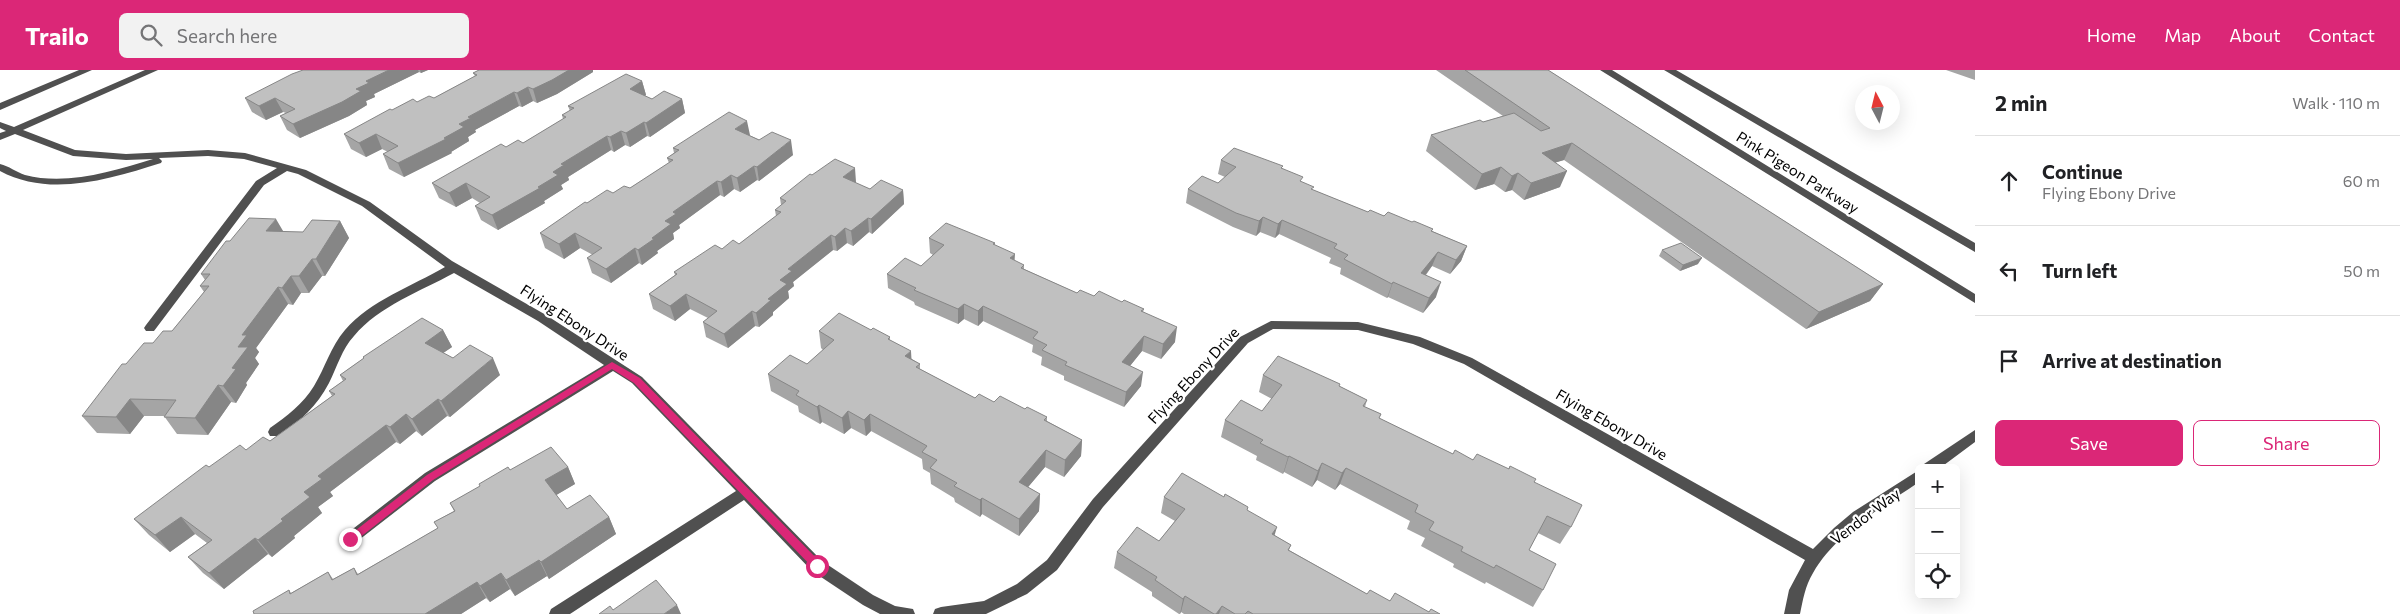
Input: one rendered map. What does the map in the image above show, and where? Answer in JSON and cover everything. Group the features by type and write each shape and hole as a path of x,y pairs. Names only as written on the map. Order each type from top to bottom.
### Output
{"street":[{"path":"0,107 87,70"},
{"path":"0,137 153,70"},
{"name":"Pink Pigeon Parkway","path":"1605,70 1975,299"},
{"name":"Pink Pigeon Parkway","path":"1669,70 1975,248"},
{"name":"Flying Ebony Drive","path":"0,124 73,153 126,157 208,153 245,156 302,172 366,204 455,268 542,318 637,380 817,566 868,600 897,614"},
{"name":"Flying Ebony Drive","path":"0,167 23,178 47,181 95,177 171,156"},
{"path":"150,328 260,183 287,167"},
{"path":"275,432 296,418 313,398 339,347 351,332 365,320 455,268"},
{"name":"Flying Ebony Drive","path":"941,614 986,607 1022,589 1052,565 1098,503 1244,340 1271,325 1358,326 1416,340 1468,361 1814,557"},
{"path":"350,539 430,477 612,365"},
{"path":"1935,464 1975,435"},
{"name":"Vendor Way","path":"1792,614 1793,601 1814,557 1838,533 1915,478"},
{"path":"557,614 746,492"}],"building":[{"path":"303,70 389,70 366,81 369,83 356,89 361,91 342,102 293,124 280,116 295,109 275,98 259,106 245,98"},
{"path":"479,70 569,70 533,89 528,87 517,93 514,92 468,117 471,118 459,124 464,127 444,138 446,139 398,163 383,154 398,146 376,134 359,143 344,134 413,99 417,102 429,96 434,98 477,75 473,73"},
{"path":"1465,70 1548,70 1883,284 1819,312 1572,143 1542,153 1567,171 1531,183 1518,173 1512,176 1501,167 1482,174 1431,135 1480,120 1483,122 1514,113 1541,131 1550,128"},
{"path":"626,74 642,81 630,89 652,99 664,91 682,99 646,123 644,122 626,133 621,131 610,137 607,136 561,164 564,165 553,172 558,175 538,187 540,188 492,215 475,206 490,197 466,183 449,193 432,183 501,144 506,147 518,140 523,143 566,117 562,115 574,108 568,106"},
{"path":"729,112 747,121 735,129 759,140 772,132 791,140 757,167 754,166 737,178 731,175 721,182 717,181 673,212 676,214 665,221 671,224 652,238 654,239 638,250 635,248 606,269 587,258 602,248 575,233 559,244 540,233 585,202 587,203 607,190 613,193 624,186 630,188 673,160 667,158 679,150 673,148"},
{"path":"1234,148 1283,166 1281,168 1303,177 1300,181 1314,187 1311,189 1368,212 1370,210 1384,216 1388,212 1412,222 1414,221 1433,229 1431,231 1467,246 1456,260 1438,252 1421,273 1441,282 1429,298 1393,282 1392,284 1344,259 1348,255 1334,248 1337,244 1282,220 1278,224 1263,217 1259,221 1236,213 1188,189 1202,176 1218,183 1236,167 1221,160"},
{"path":"835,159 855,168 843,177 870,189 881,180 903,190 871,219 868,218 851,231 845,228 835,237 831,235 788,269 792,271 780,280 787,284 768,299 771,300 756,313 752,311 724,334 703,322 717,311 686,294 670,306 649,294 677,274 674,272 715,245 722,249 733,240 739,244 781,212 775,210 786,201 780,198 810,174 812,175"},
{"path":"249,218 276,219 266,231 303,232 312,220 340,221 316,259 312,259 299,276 291,276 282,288 278,287 242,335 247,335 238,347 248,347 232,368 236,369 223,386 218,385 195,418 164,417 176,400 130,399 116,417 82,416 122,364 126,364 144,343 153,343 163,331 172,331 209,286 200,286 210,274 201,274 226,241 230,241"},
{"path":"946,223 995,243 993,244 1015,254 1010,258 1024,265 1021,268 1077,293 1080,290 1094,296 1099,291 1122,302 1124,300 1144,309 1141,311 1177,327 1163,344 1144,336 1122,362 1143,372 1126,392 1065,365 1067,362 1042,350 1047,345 1033,338 1038,332 983,306 978,311 964,304 958,309 914,290 916,288 887,274 905,258 921,266 944,245 929,238"},
{"path":"1681,243 1702,258 1683,265 1662,250"},
{"path":"839,313 871,330 873,328 890,337 888,339 911,351 905,356 920,364 916,367 975,398 979,394 994,402 1000,396 1025,409 1027,407 1047,417 1044,420 1082,440 1065,460 1046,450 1019,482 1040,494 1019,519 982,498 980,500 954,486 957,483 930,468 937,460 922,452 927,446 870,414 864,420 848,411 842,418 819,405 817,407 796,395 799,391 768,374 790,355 807,364 834,340 819,331"},
{"path":"422,318 443,330 425,343 453,358 470,345 493,358 441,401 438,399 412,419 406,414 390,427 386,425 318,476 322,479 304,492 310,497 281,519 283,521 258,540 255,538 209,573 188,557 212,540 181,517 155,535 134,519 206,465 209,467 240,445 246,450 263,437 270,441 335,394 329,391 346,379 340,375 363,357"},
{"path":"1278,356 1340,384 1339,386 1367,400 1363,406 1381,414 1379,418 1453,454 1455,450 1473,460 1477,454 1509,469 1510,466 1536,479 1534,482 1582,505 1571,527 1547,516 1529,550 1556,564 1543,590 1496,565 1494,568 1461,551 1463,547 1429,530 1434,522 1415,512 1418,505 1346,468 1342,473 1322,463 1318,471 1260,443 1263,440 1225,420 1241,400 1262,411 1282,385 1263,375"},
{"path":"551,447 568,467 545,480 567,509 590,495 609,517 541,562 539,560 506,580 501,573 480,586 477,582 425,614 254,614 253,611 289,590 290,594 328,572 332,580 354,568 357,575 438,528 434,522 455,511 450,503 508,467 510,470"},
{"path":"1182,473 1224,497 1225,494 1248,507 1247,510 1277,527 1272,534 1291,545 1288,550 1367,594 1370,590 1390,601 1395,593 1429,612 1431,609 1440,614 1253,614 1248,611 1245,614 1235,614 1222,606 1214,614 1185,596 1183,599 1155,580 1157,577 1117,552 1137,527 1159,541 1185,509 1164,497"},
{"path":"656,580 677,605 664,614 599,614 610,606 613,610"}],"route":[{"path":"350,539 430,477 612,365 637,380 817,566"}]}
